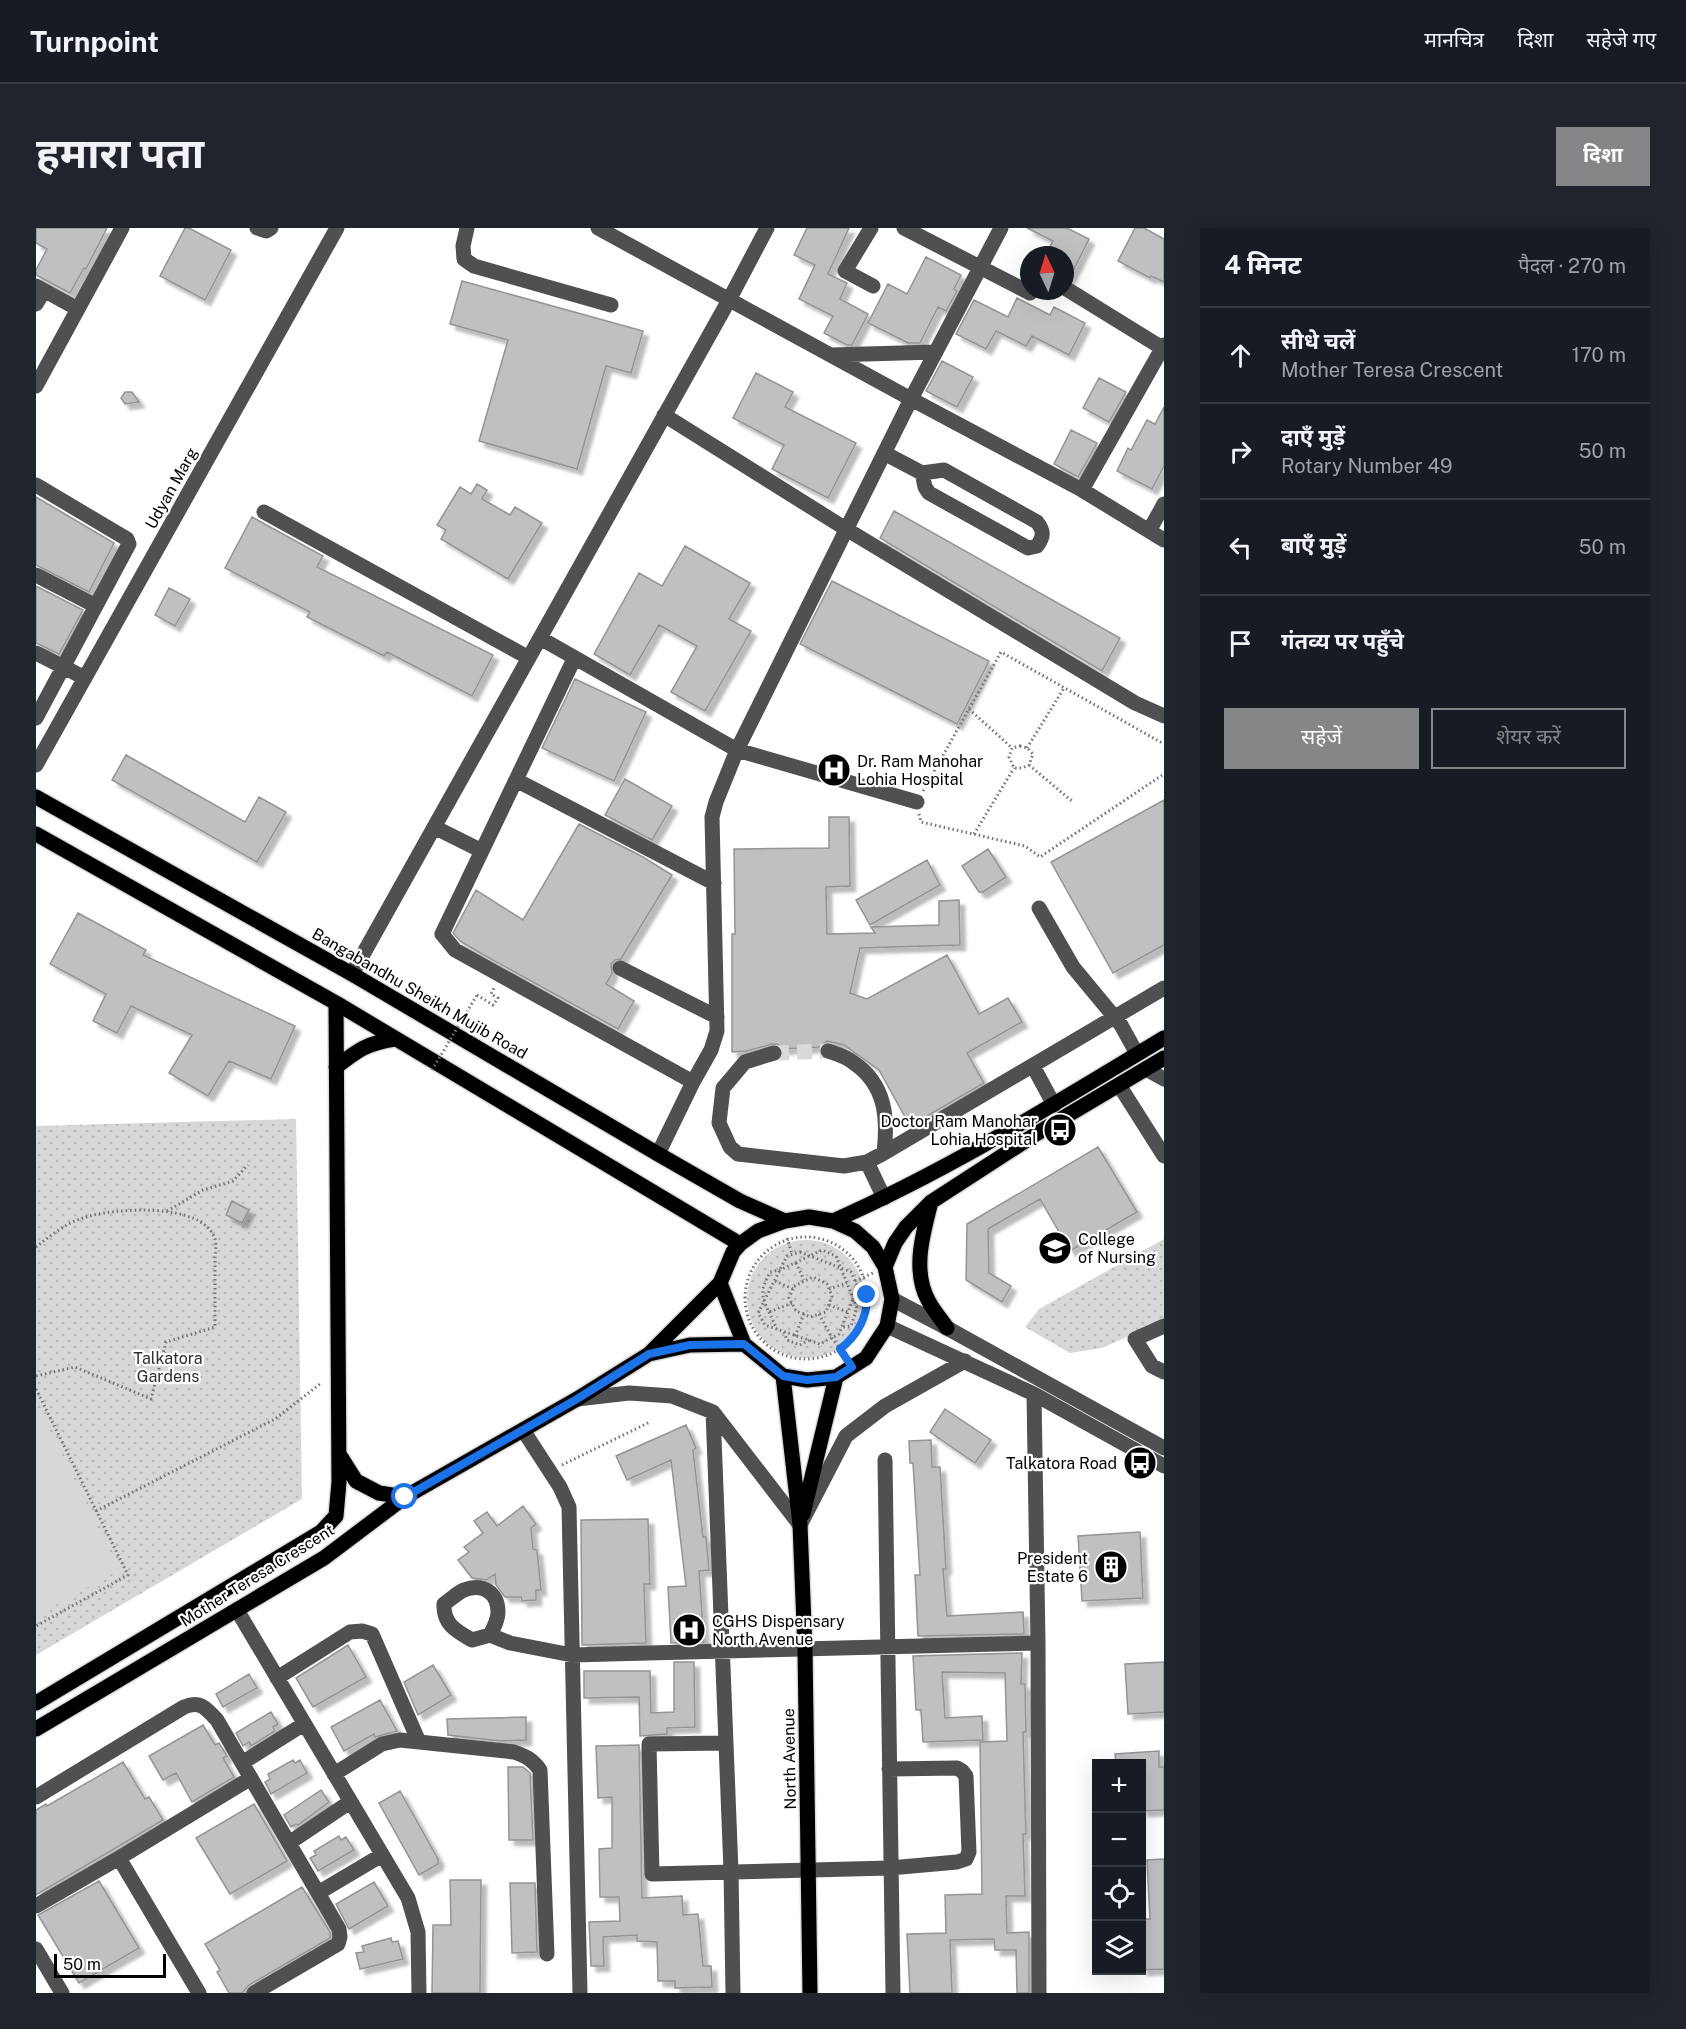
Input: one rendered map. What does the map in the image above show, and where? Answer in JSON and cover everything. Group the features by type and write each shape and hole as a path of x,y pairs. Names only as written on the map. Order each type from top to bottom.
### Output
{"main road":[{"name":"Bangabandhu Sheikh Mujib Road","path":"36,797 352,974 658,1154 783,1222"},
{"path":"36,834 336,1003 740,1244"},
{"path":"336,1003 338,1454 356,1481 379,1493 405,1497"},
{"path":"833,1221 884,1198 1054,1105 1164,1038"},
{"path":"336,1067 366,1046 395,1039"},
{"path":"885,1267 895,1243 906,1227 931,1202 1036,1134 1164,1058"},
{"path":"931,1202 920,1270 928,1299 947,1328"},
{"path":"809,1217 833,1221 855,1231 873,1247 885,1267 892,1299 887,1326 866,1358 836,1377 807,1380 783,1376 744,1344 720,1283 740,1244 758,1231 783,1222 809,1217"},
{"name":"Mother Teresa Crescent","path":"36,1729 324,1558 405,1497 577,1399 649,1354 720,1283"},
{"name":"Mother Teresa Crescent","path":"649,1354 690,1345 744,1344"},
{"name":"North Avenue","path":"783,1376 800,1525 805,1649 810,1993"},
{"name":"North Avenue","path":"800,1525 836,1377"},
{"name":"Mother Teresa Crescent","path":"36,1703 321,1532 336,1516 339,1482 338,1454"}],"street":[{"path":"36,386 122,228"},
{"path":"257,228 266,231 271,228"},
{"name":"Udyan Marg","path":"36,765 337,228"},
{"path":"467,228 464,259 474,266 611,305"},
{"path":"598,228 1082,490 1164,540"},
{"path":"352,974 767,228"},
{"path":"871,228 845,271 873,285"},
{"path":"904,228 1020,288"},
{"path":"658,1154 711,1050 717,1031 712,818 716,801 737,750 846,529 1001,228"},
{"path":"1074,293 1163,347 1082,490"},
{"path":"39,294 78,309"},
{"path":"831,355 936,352"},
{"path":"664,415 846,529 1135,703 1164,716"},
{"path":"884,453 922,472 944,470 1037,522 1043,530 1042,538 1037,546 1028,548 929,493 925,487 922,472"},
{"path":"36,485 127,539 129,544 36,718"},
{"path":"1149,531 1164,504"},
{"path":"264,512 529,657"},
{"path":"36,575 96,606"},
{"path":"540,638 737,750 917,802"},
{"path":"36,653 85,678"},
{"path":"574,659 442,934 451,946 464,955 693,1082"},
{"path":"516,780 714,883"},
{"path":"434,827 482,851"},
{"path":"1039,908 1073,967 1121,1025 1137,1054"},
{"path":"620,968 717,1017"},
{"path":"774,1053 745,1062 723,1088 719,1123 730,1148 738,1154 844,1166 867,1162 884,1153 1164,988"},
{"path":"828,1050 853,1061 870,1076 881,1099 887,1125 884,1153"},
{"path":"1033,1066 1054,1105"},
{"path":"1146,1069 1164,1079"},
{"path":"1119,1085 1164,1156"},
{"path":"867,1162 884,1198"},
{"path":"892,1299 1164,1449"},
{"path":"887,1326 1034,1395 1164,1466"},
{"path":"1164,1326 1135,1339 1152,1366 1164,1372"},
{"path":"577,1399 629,1394 672,1396 713,1412 800,1525 846,1436 885,1406 965,1361"},
{"path":"1034,1395 1040,1993"},
{"path":"713,1412 731,1871 733,1993"},
{"path":"523,1430 565,1496 569,1507 580,1993"},
{"path":"885,1460 893,1993"},
{"path":"237,1610 408,1898 417,1932 419,1993"},
{"path":"277,1678 350,1632 362,1631 372,1634 419,1742"},
{"path":"490,1635 510,1643 572,1655 1038,1643"},
{"path":"36,1797 192,1704 206,1707 217,1720 339,1929 338,1944 254,1993"},
{"path":"242,1763 304,1724"},
{"path":"334,1774 382,1744 399,1740 514,1752 534,1762 540,1770 547,1954"},
{"path":"726,1743 649,1744 652,1874 890,1868 957,1862 966,1859 969,1852 966,1776 963,1771 957,1768 890,1769"},
{"path":"36,1906 251,1778"},
{"path":"289,1843 350,1802"},
{"path":"318,1893 382,1855"},
{"path":"119,1858 199,1993"},
{"path":"36,1948 62,1993"}],"path":[{"path":"1164,744 1001,652 917,802 921,822 1025,846 1040,857 1164,774"},
{"path":"1027,748 1064,688"},
{"path":"969,709 1011,748"},
{"path":"1011,748 1020,746 1027,748 1033,754 1029,765 1014,768"},
{"path":"1011,748 1009,757 1014,768"},
{"path":"1029,765 1074,802"},
{"path":"974,834 1014,768"},
{"path":"432,1070 477,995 494,1005 498,998"},
{"path":"167,1211 203,1190 233,1181 248,1166"},
{"path":"36,1247 51,1234 80,1218 108,1211 140,1209 167,1211 203,1222 215,1239 215,1327 166,1342 152,1399 75,1367 36,1376"},
{"path":"783,1222 792,1254"},
{"path":"809,1237 831,1242 846,1252 862,1273 867,1295 866,1313 856,1333 840,1349 814,1358 801,1359 775,1351 764,1342 751,1324 746,1312 748,1276 763,1254 788,1240 809,1237"},
{"path":"776,1328 761,1290 770,1272 780,1270 822,1250 836,1256 857,1308 851,1326 842,1327"},
{"path":"800,1252 811,1256 851,1272 858,1287 840,1334 820,1344 765,1325 758,1313 787,1257 800,1252"},
{"path":"796,1263 804,1280"},
{"path":"813,1277 826,1284 832,1296 826,1312 810,1317 796,1311 789,1298 794,1286 804,1280 813,1277"},
{"path":"774,1281 793,1289"},
{"path":"829,1289 846,1283"},
{"path":"769,1312 792,1303"},
{"path":"829,1305 848,1312"},
{"path":"795,1336 804,1314"},
{"path":"819,1314 852,1367"},
{"path":"784,1332 787,1340 800,1345 808,1340"},
{"path":"96,1511 275,1419 320,1384"},
{"path":"36,1389 128,1575 36,1626"},
{"path":"550,1471 650,1422"}],"green space":[{"name":"Talkatora Gardens","path":"296,1119 302,1499 36,1655 36,1126"},
{"path":"1164,1239 1164,1319 1158,1323 1102,1348 1070,1353 1025,1327 1039,1309"},
{"path":"806,1240 829,1245 848,1257 860,1276 865,1299 860,1322 848,1341 829,1353 806,1358 783,1353 764,1341 752,1322 747,1299 752,1276 764,1257 783,1245"},
{"path":"36,1404 119,1570 36,1616"}],"building":[{"path":"36,228 107,228 86,269 84,268 70,293 36,275 36,270 47,249 36,243"},
{"path":"185,228 231,250 205,300 160,276"},
{"path":"807,228 849,228 828,274 847,283 840,299 868,314 852,345 847,345 824,333 833,316 799,299 815,265 794,255"},
{"path":"1027,228 1067,228 1089,239 1074,269 1074,246 1050,246 1053,241"},
{"path":"1135,228 1144,228 1164,239 1164,282 1151,276 1150,278 1118,261"},
{"path":"926,257 961,275 954,289 957,291 946,311 938,307 920,343 908,343 868,323 888,284 907,294"},
{"path":"462,281 643,331 631,373 606,366 577,469 479,441 508,340 450,324"},
{"path":"1017,298 1050,315 1054,307 1085,323 1069,355 1032,336 1026,346 996,331 986,349 956,334 974,300 1008,317"},
{"path":"942,361 973,377 957,407 926,391"},
{"path":"756,373 793,392 785,407 856,443 828,498 772,469 784,445 733,418"},
{"path":"1099,378 1126,392 1109,422 1083,408"},
{"path":"125,392 132,392 139,402 125,404 121,398"},
{"path":"1164,407 1164,466 1152,489 1117,471 1128,448 1131,450 1147,420 1155,424"},
{"path":"1071,430 1097,443 1078,477 1054,464"},
{"path":"477,484 487,490 482,499 510,515 515,507 542,523 508,579 441,539 446,530 437,525 460,487 471,494"},
{"path":"36,497 114,543 89,592 36,565"},
{"path":"894,511 1120,638 1102,671 880,538"},
{"path":"252,517 323,556 317,567 493,655 472,696 387,652 384,656 307,617 310,612 225,568"},
{"path":"685,546 750,583 729,619 751,631 705,711 671,692 697,646 659,625 630,675 594,654 639,573 662,586"},
{"path":"832,581 989,661 957,724 800,644"},
{"path":"36,586 83,610 59,654 36,643"},
{"path":"169,588 190,599 175,626 155,615"},
{"path":"575,679 646,712 614,781 542,748"},
{"path":"126,755 245,822 259,797 286,812 257,862 112,780"},
{"path":"625,779 672,806 652,840 605,815"},
{"path":"1164,800 1164,945 1113,973 1051,862"},
{"path":"829,817 849,817 850,886 826,887 827,934 875,933 871,927 939,925 939,901 959,900 960,945 860,948 850,993 867,999 947,955 979,1014 1008,998 1022,1022 967,1053 984,1083 910,1126 879,1070 844,1045 827,1041 819,1047 783,1049 777,1044 772,1044 747,1051 732,1052 732,934 735,934 734,849 829,848"},
{"path":"579,824 643,857 672,875 621,959 611,964 612,974 606,984 634,1001 618,1029 482,954 460,941 453,933 476,890 523,920"},
{"path":"988,849 1006,877 983,892 979,892 962,866"},
{"path":"927,860 940,885 870,925 856,900"},
{"path":"78,913 146,950 143,955 295,1026 271,1079 229,1061 208,1096 169,1073 192,1035 131,1006 117,1033 93,1021 106,994 50,964"},
{"path":"1098,1147 1137,1212 1070,1251 1040,1199 988,1229 989,1273 1011,1286 1002,1302 966,1280 967,1224"},
{"path":"232,1201 249,1210 242,1223 226,1215"},
{"path":"945,1409 991,1440 975,1463 930,1432"},
{"path":"686,1425 696,1448 693,1450 709,1570 699,1571 704,1642 671,1643 668,1587 686,1586 671,1460 627,1480 616,1456"},
{"path":"931,1440 932,1467 940,1467 947,1616 1023,1612 1024,1634 918,1636 915,1575 920,1575 913,1463 910,1463 909,1441"},
{"path":"523,1506 536,1524 531,1528 533,1549 537,1550 541,1590 536,1590 536,1600 522,1601 521,1597 505,1597 496,1585 495,1574 486,1580 472,1578 458,1560 469,1552 464,1547 483,1533 474,1521 487,1512 497,1526"},
{"path":"648,1519 650,1584 644,1584 646,1643 582,1645 581,1520"},
{"name":"President Estate 6","path":"1140,1532 1143,1598 1082,1601 1078,1536"},
{"path":"348,1645 366,1677 313,1707 296,1678"},
{"path":"1022,1653 1021,1684 1025,1684 1026,1732 1023,1732 1025,1896 1006,1896 1007,1933 1029,1932 1029,1993 1017,1993 1016,1950 995,1950 994,1939 950,1940 952,1993 910,1993 907,1934 946,1933 945,1895 982,1894 980,1742 1007,1741 1005,1673 942,1672 945,1718 982,1716 983,1740 923,1742 921,1710 916,1710 913,1656"},
{"path":"674,1662 694,1662 695,1727 667,1728 667,1734 640,1736 639,1697 584,1698 584,1671 650,1671 651,1713 674,1712"},
{"path":"1164,1662 1164,1712 1128,1714 1125,1664"},
{"path":"433,1665 451,1695 418,1715 404,1682"},
{"path":"249,1674 257,1688 223,1707 216,1694"},
{"path":"380,1700 397,1731 375,1737 374,1734 344,1751 331,1727"},
{"path":"271,1712 278,1724 273,1727 275,1731 251,1746 249,1742 243,1746 236,1733"},
{"path":"526,1717 526,1740 500,1741 448,1735 447,1719"},
{"path":"203,1725 215,1745 219,1743 227,1756 223,1758 234,1777 192,1802 176,1773 163,1780 149,1756"},
{"path":"639,1745 642,1898 682,1896 683,1915 698,1914 703,1966 711,1966 712,1987 675,1988 675,1981 658,1981 657,1942 637,1941 637,1935 603,1937 604,1966 591,1966 589,1922 620,1921 619,1897 600,1897 599,1849 612,1848 612,1797 598,1798 596,1746"},
{"path":"1159,1751 1159,1767 1164,1767 1164,1810 1146,1811 1146,1759 1116,1759 1115,1754"},
{"path":"293,1760 295,1763 300,1760 307,1773 271,1794 265,1782 270,1779 268,1774"},
{"path":"123,1762 145,1799 149,1797 163,1820 36,1895 36,1810 46,1804 47,1806"},
{"path":"508,1767 523,1767 530,1773 533,1840 509,1840"},
{"path":"321,1790 329,1802 298,1825 291,1827 284,1815"},
{"path":"400,1791 438,1859 438,1864 419,1875 379,1803"},
{"path":"254,1804 287,1861 230,1894 196,1838"},
{"path":"339,1836 341,1840 346,1837 354,1850 318,1871 310,1858 316,1855 314,1851"},
{"path":"1164,1859 1164,1969 1146,1970 1146,1919 1150,1919 1147,1860"},
{"path":"450,1880 481,1880 480,1993 432,1993 433,1925 451,1925"},
{"path":"99,1881 139,1948 79,1983 38,1915"},
{"path":"374,1882 388,1906 349,1929 336,1904"},
{"path":"510,1883 535,1883 537,1952 512,1953"},
{"path":"302,1887 330,1932 330,1938 249,1985 242,1993 229,1993 217,1972 220,1970 205,1944"},
{"path":"391,1938 392,1942 398,1941 403,1959 360,1969 356,1953 364,1952 362,1946"}],"tunnel":[{"path":"774,1053 828,1051"}],"place":[{"name":"Dr. Ram Manohar Lohia Hospital","path":"834,770"},
{"name":"Doctor Ram Manohar Lohia Hospital","path":"1060,1130"},
{"name":"College of Nursing","path":"1055,1248"},
{"name":"Talkatora Road","path":"1140,1463"},
{"name":"President Estate 6","path":"1111,1567"},
{"name":"CGHS Dispensary North Avenue","path":"689,1630"}],"route":[{"path":"405,1497 577,1399 649,1354 690,1345 744,1344 783,1376 807,1380 836,1377 852,1367 840,1349 861,1326 866,1313 867,1295"}]}
